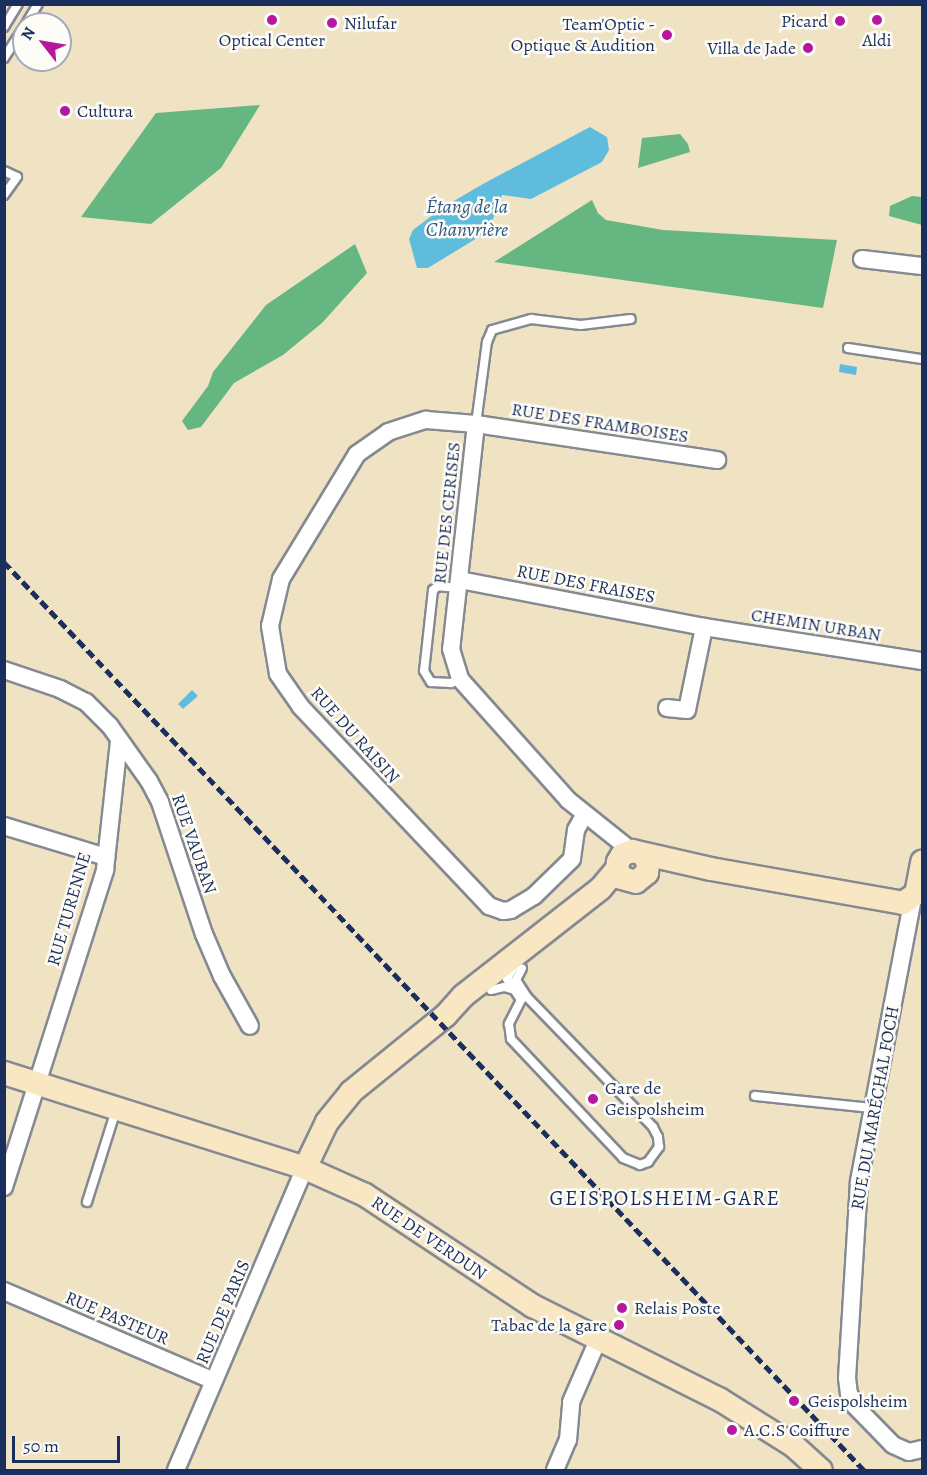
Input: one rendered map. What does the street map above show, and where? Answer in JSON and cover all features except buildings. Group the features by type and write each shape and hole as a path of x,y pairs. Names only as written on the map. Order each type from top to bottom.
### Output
{"main road":[{"path":"446,1015 454,1004 631,865 677,859 711,869 895,902 903,903 913,898"},
{"name":"RUE DU MARÉCHAL FOCH","path":"913,898 922,862"},
{"path":"305,1168 322,1132 343,1101 446,1015 509,982 631,865"},
{"name":"RUE DE VERDUN","path":"4,1073 305,1168 380,1203 513,1294 598,1340 720,1398 794,1446 821,1470"}],"street":[{"path":"862,259 922,267"},
{"name":"RUE DU RAISIN","path":"476,424 426,420 388,432 357,454 281,579 270,626 279,674 300,707 483,900 496,909 511,910 522,906 572,859 576,830 581,821"},
{"name":"RUE DES FRAMBOISES","path":"476,424 717,460"},
{"name":"RUE DES CERISES","path":"476,424 452,649 460,679 568,800 631,865"},
{"name":"RUE DES FRAISES","path":"459,584 704,627"},
{"path":"667,708 687,710 704,627"},
{"name":"CHEMIN URBAN","path":"704,627 922,661"},
{"name":"RUE VAUBAN","path":"4,670 60,689 86,702 99,713 156,792 204,934 222,976 250,1026"},
{"name":"RUE TURENNE","path":"37,1084 106,857 119,741"},
{"name":"RUE DES CERISES","path":"568,800 581,821 631,865"},
{"path":"4,826 106,857"},
{"name":"RUE DU MARÉCHAL FOCH","path":"913,898 872,1108 855,1223 849,1394 855,1406 898,1449 909,1452 922,1449"},
{"path":"4,1186 37,1084"},
{"name":"RUE DE PARIS","path":"176,1470 305,1168"},
{"name":"RUE PASTEUR","path":"4,1291 214,1381"},
{"path":"555,1470 568,1440 572,1402 598,1340"}],"lane":[{"path":"4,27 18,4"},
{"path":"4,171 17,177 4,195"},
{"name":"RUE DES CERISES","path":"476,424 487,342 492,330 531,319 581,325 631,319"},
{"path":"848,348 922,358"},
{"path":"459,584 438,586 433,590 424,671 431,682 451,683 460,679"},
{"path":"509,982 513,967 546,939 572,912"},
{"path":"509,982 516,980 524,998"},
{"path":"509,982 653,1127 658,1137 659,1147 648,1162 640,1165 623,1158 511,1040 509,1024 524,998"},
{"path":"755,1096 872,1108"},
{"path":"87,1202 116,1110"}],"green space":[{"path":"260,105 221,168 151,224 81,217 156,113"},
{"path":"680,134 688,144 690,152 638,168 642,138"},
{"path":"912,196 922,197 922,225 889,216 890,206"},
{"path":"592,200 598,213 606,220 663,230 837,240 823,308 494,262"},
{"path":"355,244 367,273 322,323 283,355 234,383 201,427 188,430 182,421 208,386 213,372 266,305"}],"water":[{"name":"Étang de la Chanvrière","path":"590,127 607,137 609,150 602,162 531,199 502,195 493,219 482,235 428,268 417,268 409,239 413,230 442,208 483,184"},
{"path":"840,364 857,367 856,375 839,372"},
{"path":"192,690 198,696 183,709 178,704"}],"railway":[{"path":"4,562 864,1470"}],"place":[{"name":"Optical Center","path":"272,20"},
{"name":"Aldi","path":"877,20"},
{"name":"Picard","path":"840,21"},
{"name":"Nilufar","path":"332,23"},
{"name":"Team'Optic - Optique & Audition","path":"667,35"},
{"name":"Villa de Jade","path":"808,48"},
{"name":"Cultura","path":"65,111"},
{"name":"Gare de Geispolsheim","path":"593,1099"},
{"name":"Relais Poste","path":"622,1308"},
{"name":"Tabac de la gare","path":"619,1325"},
{"name":"Geispolsheim","path":"794,1401"},
{"name":"A.C.S Coiffure","path":"732,1430"}],"district":[{"name":"GEISPOLSHEIM-GARE","path":"665,1198"}]}
